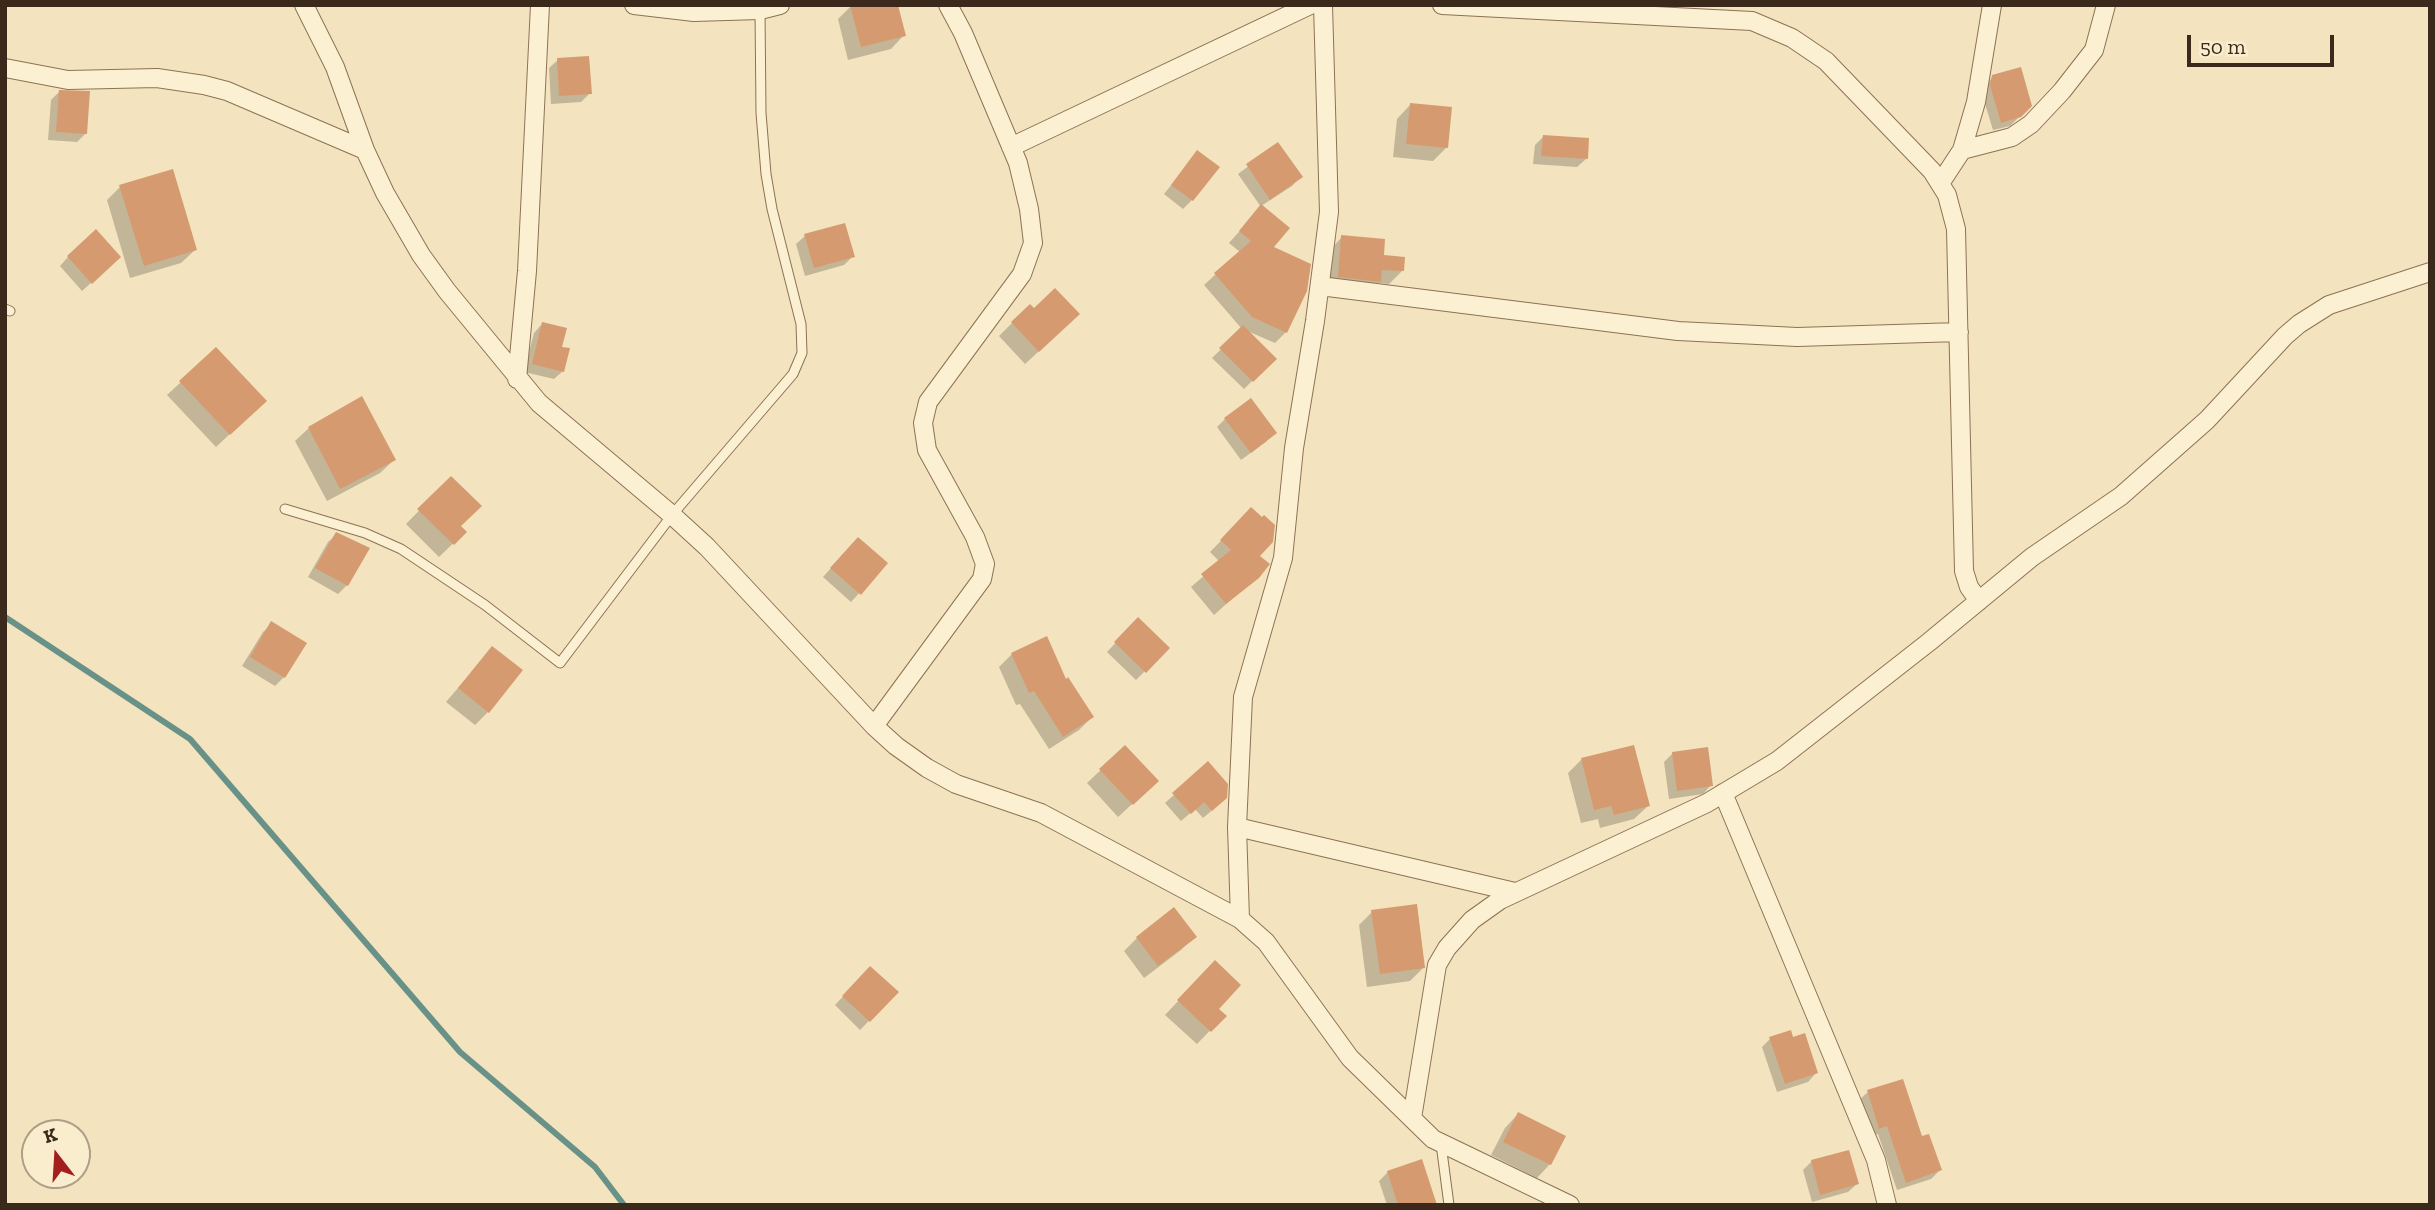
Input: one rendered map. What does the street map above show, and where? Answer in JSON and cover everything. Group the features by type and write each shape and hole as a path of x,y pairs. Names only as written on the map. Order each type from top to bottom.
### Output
{"street":[{"path":"304,5 335,67 365,150 385,193 421,256 447,291 539,403 672,515 747,587 874,726 907,754 956,784 1041,813 1240,919 1266,942 1350,1058 1433,1139 1570,1205"},
{"path":"517,379 527,271 540,5"},
{"path":"634,5 694,12 760,10 780,5"},
{"path":"874,726 982,579 985,564 975,537 927,450 923,423 928,402 1022,274 1033,243 1029,209 1018,163 963,33 948,5"},
{"path":"1011,146 1310,5"},
{"path":"1240,919 1237,827 1243,697 1283,558 1294,448 1329,212 1323,5"},
{"path":"1442,5 1751,13 1826,61 1932,170 1941,182 1953,212 1956,229 1964,571 1969,587 1979,601"},
{"path":"1941,182 1962,150 1976,102 1992,5"},
{"path":"1962,150 2012,137 2031,124 2062,91 2094,50 2106,5"},
{"path":"5,68 68,80 157,78 204,85 227,91 365,150"},
{"path":"1412,1118 1437,965 1447,948 1472,920 1515,892 1706,803 1777,761 2032,557 2121,496 2207,421 2299,324 2329,305 2430,272"},
{"path":"1320,286 1678,331 1797,337 1959,332"},
{"path":"1723,793 1875,1160 1887,1205"},
{"path":"1237,827 1515,892"}],"lane":[{"path":"285,509 365,533 401,549 485,605 560,663 672,515 793,374 802,353 803,334 772,209 764,164 760,10"},
{"path":"1441,1142 1449,1205"}],"building":[{"path":"850,5 898,5 906,36 861,47"},
{"path":"589,56 592,94 559,96 557,58"},
{"path":"2021,67 2032,106 2021,117 2001,123 1990,85 1992,75"},
{"path":"59,90 90,91 87,134 56,132"},
{"path":"1410,103 1452,107 1448,148 1406,144"},
{"path":"1543,135 1589,138 1588,159 1541,156"},
{"path":"1278,142 1303,177 1270,200 1246,164"},
{"path":"1197,150 1220,167 1193,201 1171,185"},
{"path":"173,169 197,250 144,266 119,185"},
{"path":"1261,204 1290,228 1274,247 1311,264 1307,291 1287,333 1252,317 1214,273 1251,241 1239,231"},
{"path":"845,223 855,257 814,268 804,234"},
{"path":"96,229 121,257 92,284 67,256"},
{"path":"1341,235 1385,239 1384,255 1405,257 1404,271 1382,270 1381,282 1338,277"},
{"path":"1055,288 1080,314 1039,352 1011,322 1030,304 1034,308"},
{"path":"542,322 567,328 562,347 570,348 564,372 532,364"},
{"path":"1243,325 1277,359 1253,382 1219,348"},
{"path":"216,347 267,401 230,435 179,381"},
{"path":"362,396 396,460 340,489 308,427"},
{"path":"1251,398 1277,433 1251,453 1224,418"},
{"path":"451,476 482,506 461,526 467,532 454,545 417,509"},
{"path":"1251,507 1275,525 1273,542 1260,556 1270,564 1259,578 1226,604 1201,574 1231,550 1220,540"},
{"path":"336,532 370,548 348,586 315,568"},
{"path":"858,537 888,563 861,595 830,568"},
{"path":"1138,617 1170,648 1146,673 1114,642"},
{"path":"271,621 307,643 285,678 250,657"},
{"path":"1047,636 1066,679 1068,677 1094,717 1063,737 1034,691 1029,693 1011,653"},
{"path":"492,646 523,670 489,713 458,688"},
{"path":"1125,745 1159,781 1133,805 1099,769"},
{"path":"1634,745 1650,806 1614,815 1611,806 1594,810 1581,758"},
{"path":"1708,747 1713,786 1677,791 1672,752"},
{"path":"1208,761 1228,784 1227,798 1212,811 1204,802 1191,814 1172,793"},
{"path":"1417,904 1425,968 1380,974 1371,910"},
{"path":"1174,907 1197,937 1158,966 1136,937"},
{"path":"1215,960 1241,985 1219,1009 1227,1016 1211,1032 1177,1000"},
{"path":"870,966 899,992 870,1022 842,996"},
{"path":"1791,1030 1793,1037 1805,1033 1818,1073 1785,1084 1769,1037"},
{"path":"1903,1079 1922,1136 1929,1134 1942,1170 1906,1183 1887,1126 1879,1129 1867,1090"},
{"path":"1518,1112 1566,1136 1551,1165 1503,1142"},
{"path":"1849,1150 1859,1184 1820,1195 1811,1160"},
{"path":"1422,1159 1437,1205 1398,1205 1387,1171"}],"waterway":[{"path":"5,617 190,739 460,1052 595,1167 624,1205"}]}
